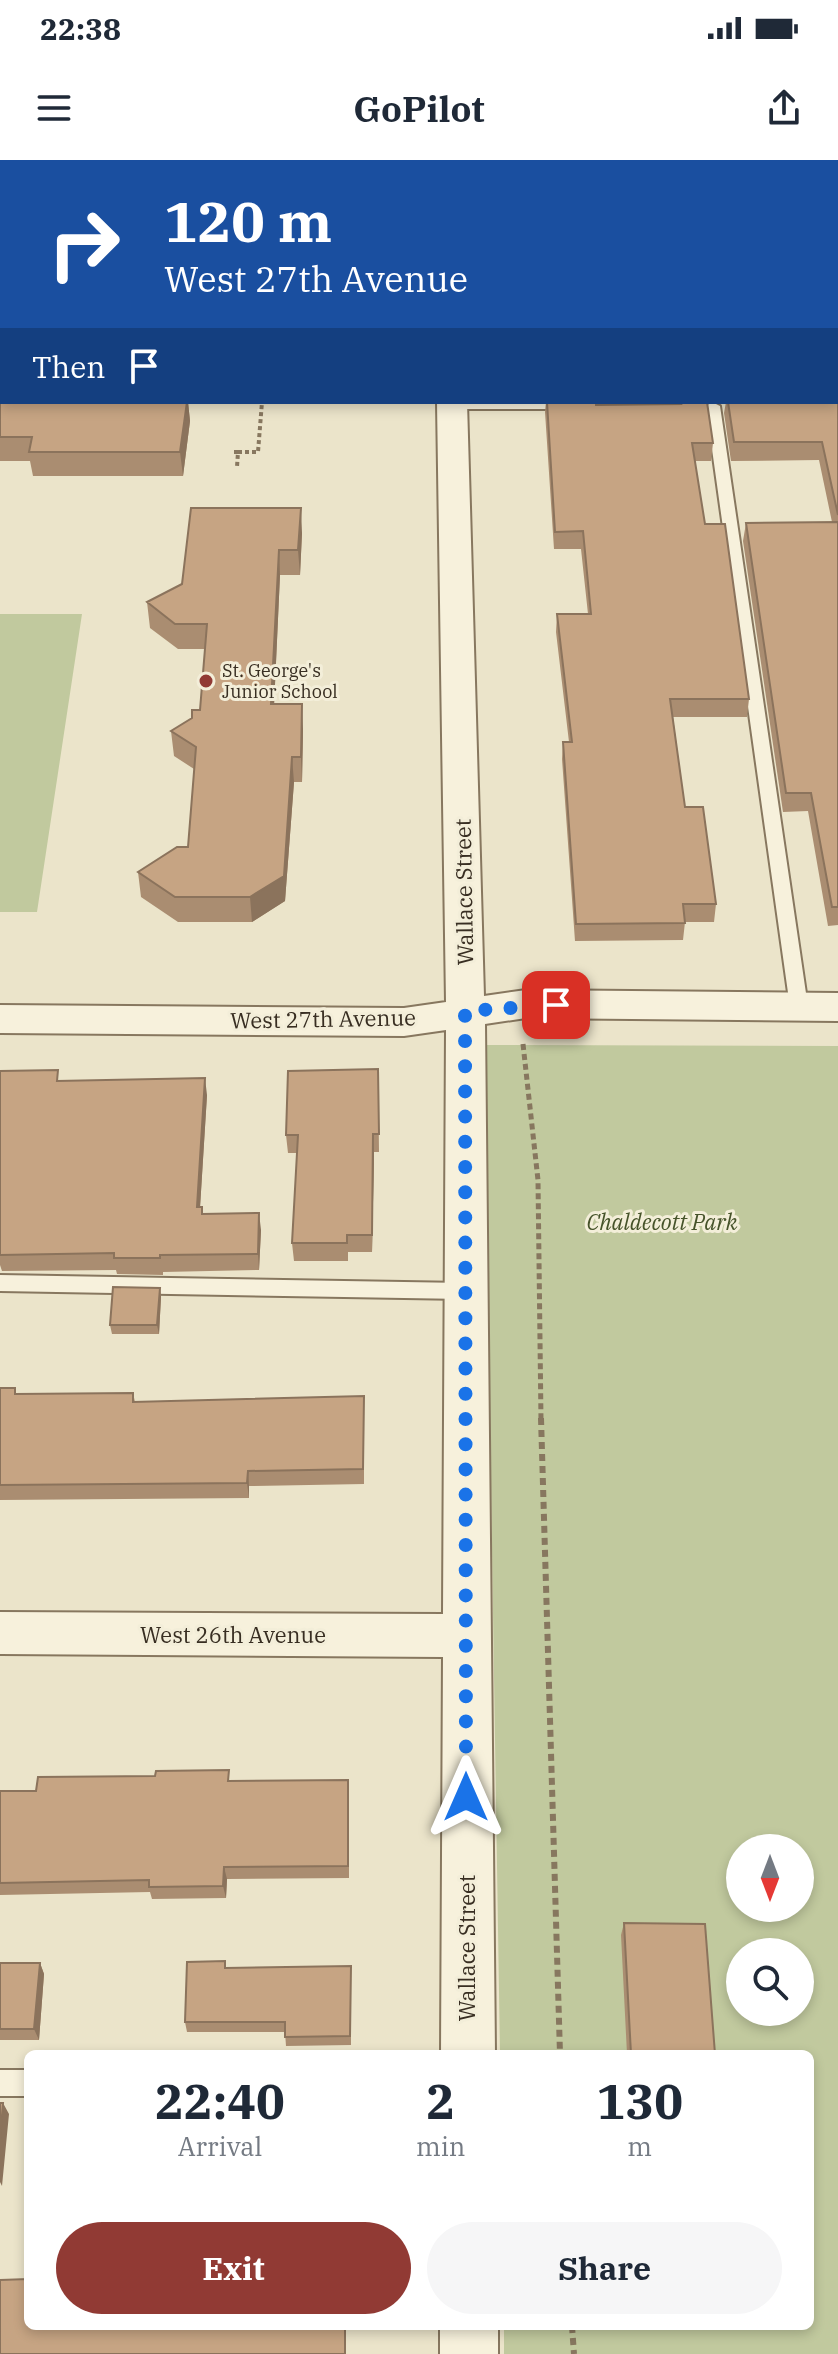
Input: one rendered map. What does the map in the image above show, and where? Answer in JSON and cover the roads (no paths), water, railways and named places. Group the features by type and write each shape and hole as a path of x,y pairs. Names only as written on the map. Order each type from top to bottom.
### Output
{"street":[{"name":"Wallace Street","path":"452,404 465,1011 468,2050"},
{"name":"West 27th Avenue","path":"0,1019 404,1022 526,1004 838,1007"},
{"name":"West 26th Avenue","path":"0,1633 465,1636"},
{"path":"469,2330 469,2354"}],"lane":[{"path":"452,404 587,405"},
{"path":"713,406 799,1007"},
{"path":"0,1283 464,1291"},
{"path":"0,2083 24,2083"}],"place":[{"name":"St. George's Junior School","path":"206,681"}],"park label":[{"name":"Chaldecott Park","path":"662,1222"}]}
